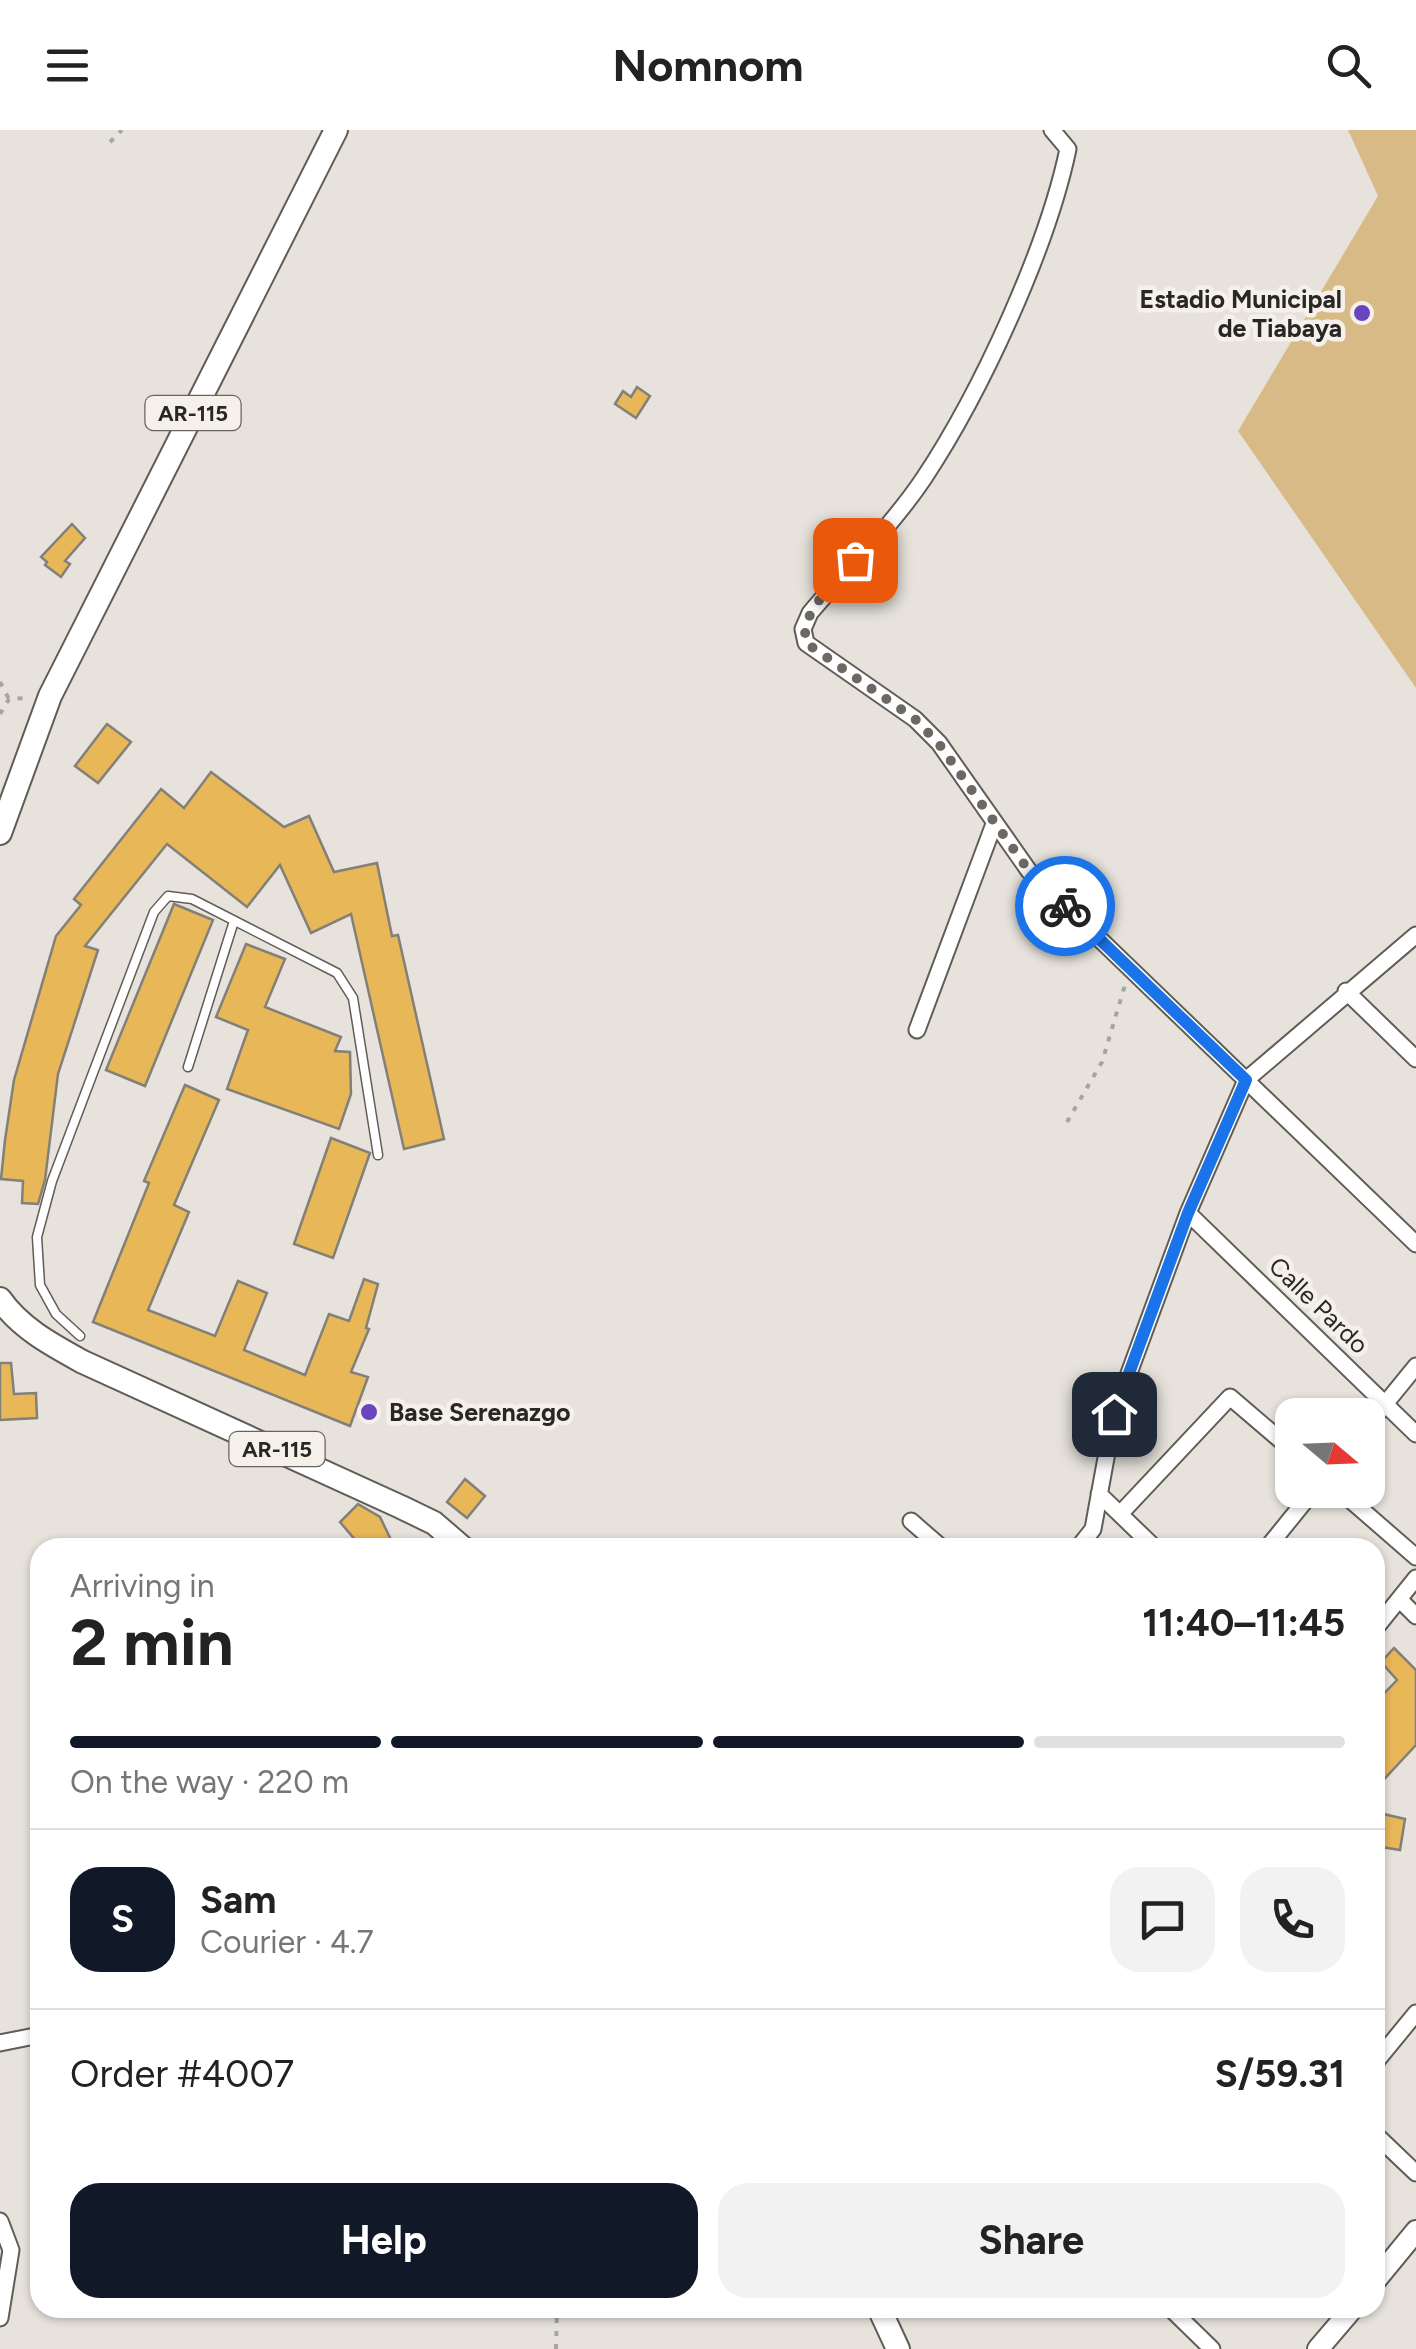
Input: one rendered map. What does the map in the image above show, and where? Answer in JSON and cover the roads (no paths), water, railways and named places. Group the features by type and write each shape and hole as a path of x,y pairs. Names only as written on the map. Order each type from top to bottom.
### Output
{"main road":[{"name":"AR-115","path":"0,833 50,696 336,130"},
{"name":"AR-115","path":"0,1299 10,1314 46,1342 83,1362 401,1507 451,1538"},
{"path":"1385,2269 1416,2231"},
{"path":"884,2318 898,2349"},
{"path":"1318,2349 1344,2318"}],"street":[{"path":"1052,130 1068,149 1064,168 1025,279 962,414 922,481 810,613 803,629 806,643 915,719 939,744 1029,871 1416,1244"},
{"path":"917,1030 994,824"},
{"path":"1085,1538 1092,1529 1114,1414 1188,1213 1246,1080 1416,934"},
{"path":"1346,991 1416,1059"},
{"name":"Calle Pardo","path":"1188,1213 1379,1398"},
{"path":"1385,1404 1416,1366"},
{"path":"1120,1514 1230,1397 1275,1435"},
{"name":"Calle Pardo","path":"1385,1404 1416,1434"},
{"path":"1099,1494 1145,1538"},
{"path":"1275,1538 1299,1508"},
{"path":"1360,1508 1416,1556"},
{"path":"911,1521 931,1538"},
{"path":"1385,1616 1416,1578"},
{"path":"1399,1599 1416,1616"},
{"path":"1385,2051 1416,2013"},
{"path":"0,2043 30,2037"},
{"path":"1385,2144 1416,2173"},
{"path":"0,2221 11,2250 0,2318"},
{"path":"1183,2318 1212,2349"}],"lane":[{"path":"80,1336 56,1314 36,1269 37,1237 52,1181 157,905 168,896 184,895 336,972 344,980 353,998 378,1155"},
{"path":"188,1067 234,921"}],"place":[{"name":"Estadio Municipal de Tiabaya","path":"1362,313"},
{"name":"Base Serenazgo","path":"369,1412"}]}
